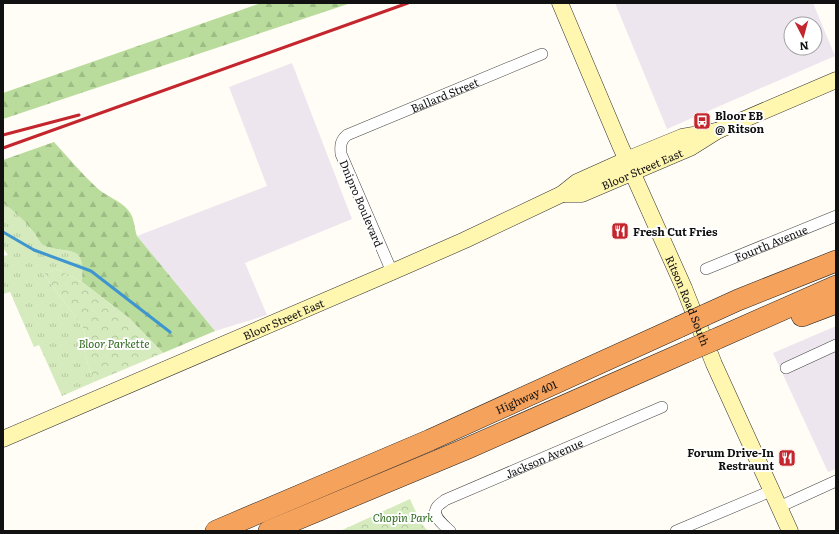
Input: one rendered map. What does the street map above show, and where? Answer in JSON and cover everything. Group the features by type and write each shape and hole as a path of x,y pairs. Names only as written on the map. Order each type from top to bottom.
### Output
{"highway":[{"path":"738,300 836,250"},
{"name":"Highway 401","path":"216,531 430,440 738,300 836,261"},
{"path":"269,531 468,448 836,286"},
{"path":"724,335 783,323 836,303"}],"main road":[{"name":"Ritson Road South","path":"560,3 629,166 684,288 714,364 790,531"},
{"name":"Bloor Street East","path":"3,439 392,272 562,194 582,194 629,166 690,148 717,131 836,80"}],"street":[{"name":"Ballard Street","path":"347,135 542,54"},
{"name":"Dnipro Boulevard","path":"347,135 341,142 341,154 392,272"},
{"name":"Fourth Avenue","path":"706,269 836,216"},
{"path":"786,368 836,345"},
{"name":"Jackson Avenue","path":"450,531 437,517 436,511 437,507 445,500 662,407"},
{"path":"779,507 836,481"},
{"path":"676,531 772,491"}],"shaded area":[{"path":"615,3 813,3 818,16 783,16 783,56 823,56 823,27 835,56 667,129"},
{"path":"292,63 352,219 245,263 267,315 215,331 137,236 267,186 229,87"},
{"path":"836,326 836,469 828,472 773,353"}],"green space":[{"path":"261,3 351,3 3,119 3,93"},
{"path":"54,142 96,187 121,203 128,210 133,220 137,236 215,331 163,353 129,318 82,282 82,264 78,255 71,251 43,245 26,223 3,203 3,160"},
{"path":"3,203 26,223 43,245 71,251 78,255 81,261 82,282 57,269 43,274 81,324 84,331 85,355 94,382 62,396 39,345 34,347 10,292 3,294 3,256 8,255 3,248"},
{"name":"Bloor Parkette","path":"57,269 82,282 129,318 163,353 94,382 85,355 84,331 81,324 43,274"},
{"name":"Chopin Park","path":"410,499 421,523 428,531 340,531"}],"waterway":[{"path":"3,232 34,250 91,271 170,332"}],"railway":[{"path":"3,148 408,3"},
{"path":"3,135 79,115"}],"place":[{"name":"Bloor EB @ Ritson","path":"702,121"},
{"name":"Fresh Cut Fries","path":"620,231"},
{"name":"Forum Drive-In Restraunt","path":"787,458"}]}
